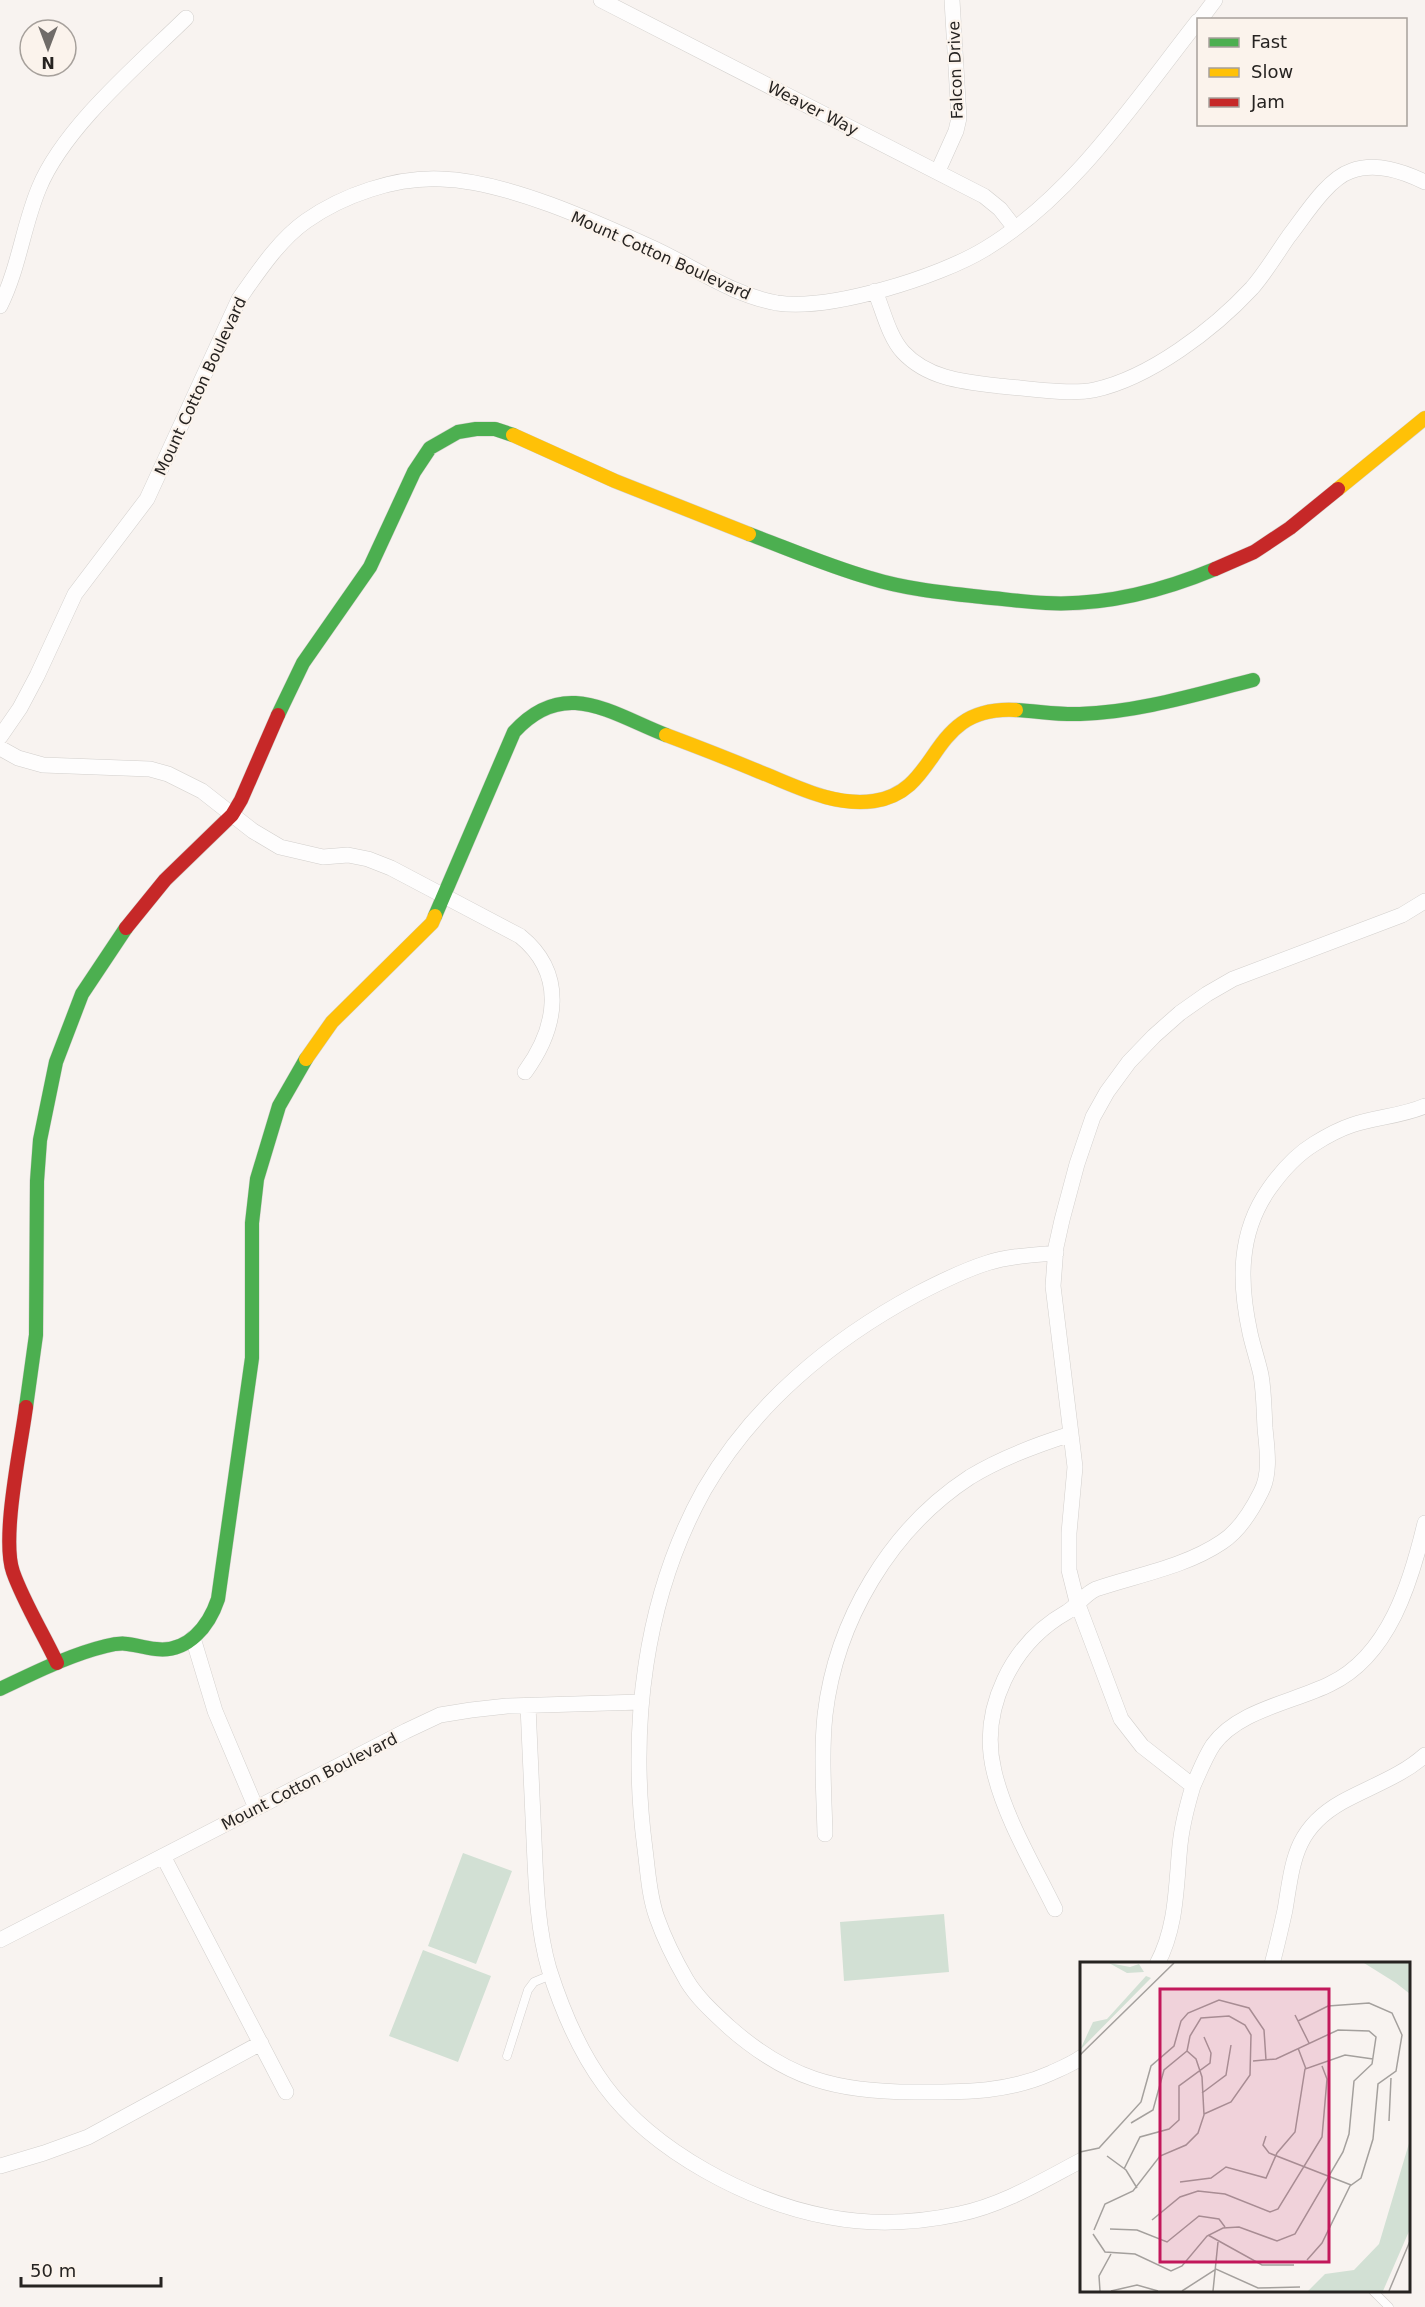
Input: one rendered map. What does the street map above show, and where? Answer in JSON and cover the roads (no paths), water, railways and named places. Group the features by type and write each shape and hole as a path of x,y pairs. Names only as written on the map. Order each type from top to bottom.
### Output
{"street":[{"name":"Weaver Way","path":"601,0 984,196 1000,209 1015,228"},
{"name":"Falcon Drive","path":"938,171 956,131 959,118 952,0"},
{"name":"Mount Cotton Boulevard","path":"1201,18 1215,0"},
{"path":"0,306 18,258 39,188 53,161 106,95 186,18"},
{"name":"Mount Cotton Boulevard","path":"0,736 20,708 37,676 75,594 147,499 239,299 259,269 304,222 354,196 405,182 439,179 474,183 512,192 585,218 753,298 779,303 807,304 875,291 940,271 984,250 1053,198 1077,173 1197,23"},
{"path":"875,291 891,331 903,352 923,368 952,380 1051,390 1093,390 1133,378 1164,361 1205,330 1252,287 1314,203 1350,171 1388,168 1425,182"},
{"path":"57,1663 13,1571 9,1552 12,1509 36,1335 37,1180 40,1140 56,1062 67,1027 82,994 103,960 165,880 232,815 241,800 287,693 303,663 370,567 414,472 430,448 458,432 495,429 509,433 615,481 831,566 872,579 953,594 1048,603 1106,600 1140,594 1173,585 1254,552 1290,528 1425,418"},
{"path":"0,1689 57,1663 119,1642 155,1649 174,1647 202,1632 214,1614 252,1358 252,1224 257,1179 279,1106 313,1047 332,1023 432,923 514,732 532,714 556,703 570,701 586,703 827,798 850,803 866,803 896,795 907,788 950,731 970,718 993,710 1014,708 1082,714 1150,704 1253,681"},
{"path":"0,748 18,758 43,765 150,769 168,774 202,791 253,831 280,848 323,857 348,855 368,859 391,868 520,936 532,945 549,974 553,993 546,1034 539,1053 525,1072"},
{"path":"1193,1786 1142,1746 1121,1719 1078,1605 1069,1570 1069,1533 1075,1467 1053,1286 1062,1220 1074,1175 1094,1117 1118,1077 1154,1036 1180,1013 1233,979 1402,915 1425,900"},
{"path":"1054,1909 1000,1792 994,1769 991,1742 995,1711 1002,1684 1016,1657 1034,1635 1052,1620 1078,1605 1092,1591 1187,1560 1223,1541 1245,1518 1263,1489 1268,1461 1261,1376 1250,1335 1242,1284 1246,1239 1261,1201 1283,1169 1313,1144 1352,1125 1411,1112 1425,1106"},
{"path":"1056,1253 1018,1256 988,1262 954,1275 888,1310 823,1353 745,1429 705,1489 681,1538 663,1586 653,1628 641,1702 637,1769 643,1830 657,1918 687,1981 708,2007 744,2040 776,2062 810,2079 874,2092 973,2092 1005,2089 1037,2080 1080,2058"},
{"path":"825,1834 823,1742 825,1713 839,1650 852,1616 870,1583 892,1550 912,1527 940,1500 970,1477 1036,1445 1071,1434"},
{"path":"1158,1962 1163,1954 1174,1915 1180,1843 1186,1810 1193,1786 1214,1744 1240,1721 1331,1684 1365,1659 1390,1624 1416,1563 1425,1523"},
{"path":"193,1638 215,1712 256,1808"},
{"name":"Mount Cotton Boulevard","path":"0,1940 440,1715 471,1710 528,1706 641,1702"},
{"path":"528,1706 536,1897 551,1975 580,2046 605,2086 632,2117 672,2150 718,2177 792,2208 860,2221 923,2219 959,2214 991,2205 1027,2190 1080,2161"},
{"path":"1272,1962 1292,1865 1308,1830 1323,1815 1341,1803 1383,1782 1425,1755"},
{"path":"163,1856 286,2092"},
{"path":"0,2166 88,2137 261,2043"}],"lane":[{"path":"507,2056 528,1990 534,1982 551,1975"},
{"path":"1374,2292 1389,2307"}]}
